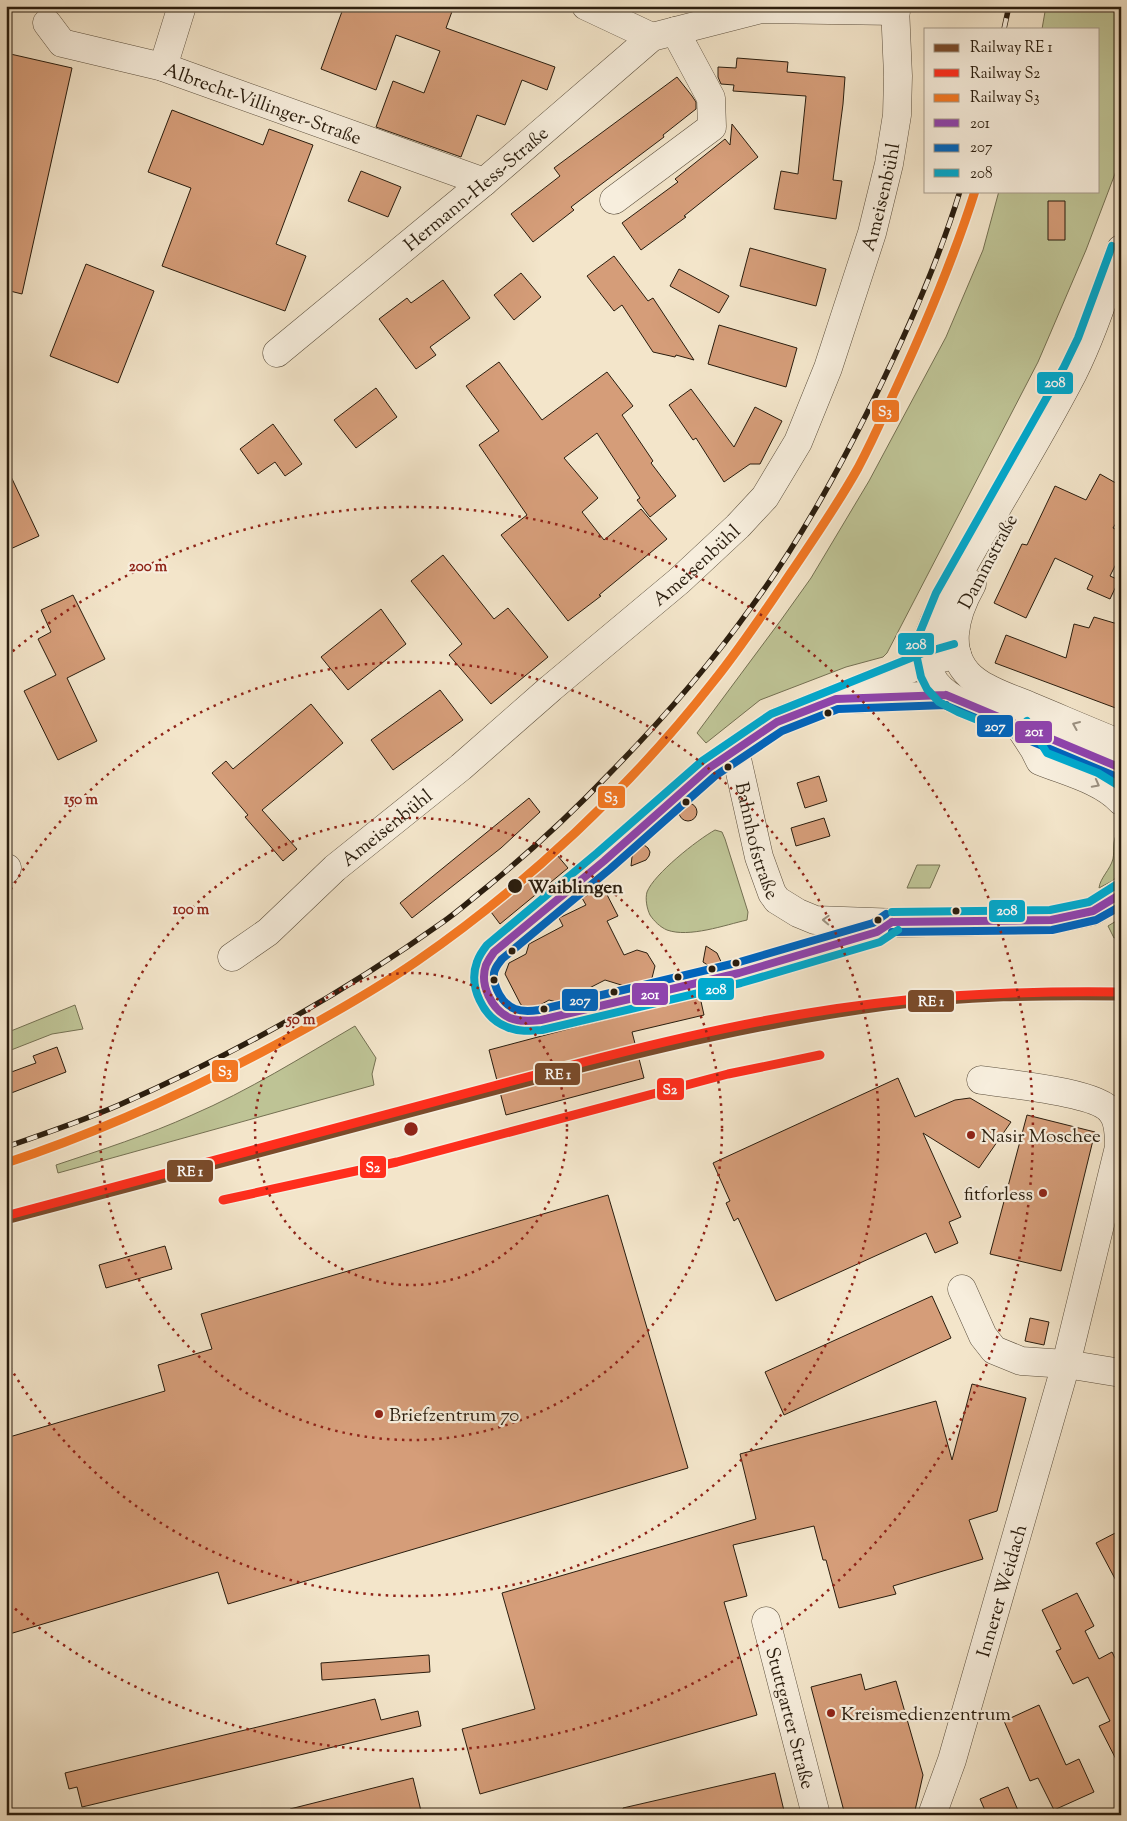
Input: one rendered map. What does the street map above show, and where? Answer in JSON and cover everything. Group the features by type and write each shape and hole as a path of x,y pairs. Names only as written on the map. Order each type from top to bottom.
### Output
{"street":[{"path":"163,67 182,6"},
{"path":"586,6 663,34 711,98 712,127 614,200"},
{"name":"Hermann-Hess-Straße","path":"277,353 663,34 761,9 895,9"},
{"name":"Ameisenbühl","path":"232,957 268,932 338,866 461,767 678,581 738,526 765,497 798,442 828,368 872,232 889,164 897,115 898,76 895,9"},
{"name":"Albrecht-Villinger-Straße","path":"47,23 62,42 163,67 484,182"},
{"name":"Dammstraße","path":"1121,249 1087,342 1073,372 945,598 927,641 927,662 935,683 946,695 1121,768"},
{"name":"Dammstraße","path":"1121,300 1066,415 962,604 955,627 954,638 962,667 975,681 1121,744"},
{"name":"Bahnhofstraße","path":"957,654 927,662 777,722 735,750 759,857 772,893 777,900 798,913 815,920 900,923 1051,920 1093,911 1121,894"},
{"name":"Bahnhofstraße","path":"836,699 946,695"},
{"path":"1019,726 1040,761 1090,781 1121,801"},
{"name":"Innerer Weidach","path":"932,1815 952,1760 1066,1364 1119,1148 1118,1132 1113,1113 1100,1102 1081,1096 982,1080"},
{"path":"962,1289 983,1336 994,1350 1021,1361 1066,1364 1121,1373"},
{"name":"Stuttgarter Straße","path":"766,1621 816,1815"}],"green space":[{"path":"1046,6 1121,6 1121,158 1086,250 1038,362 887,653 883,657 846,667 760,700 706,743 697,733 811,578 869,481 946,337 983,250 999,192 1100,192 1100,28 1042,28"},
{"path":"715,830 722,832 725,839 748,912 747,920 696,932 686,933 664,929 650,915 646,898 647,892 667,867 687,849"},
{"path":"1121,830 1121,869 1114,880 1099,888 1112,863 1115,839"},
{"path":"917,865 940,865 930,888 907,888"},
{"path":"1121,918 1121,936 1114,938 1108,926"},
{"path":"75,1005 83,1029 52,1034 6,1052 6,1033"},
{"path":"355,1026 376,1058 372,1074 374,1085 58,1173 56,1165 159,1129 213,1106 275,1073"}],"building":[{"path":"344,6 454,6 446,28 555,67 547,90 522,80 505,125 477,115 461,157 376,127 393,81 424,93 440,51 396,35 376,90 321,69"},
{"path":"6,53 72,68 22,294 6,290"},
{"path":"737,58 788,62 787,72 845,77 833,180 842,181 836,219 774,209 781,171 798,174 806,96 733,91 734,85 721,84 718,77 718,67 736,68"},
{"path":"677,77 696,102 696,109 663,135 664,137 571,207 574,210 533,242 511,214 560,176 554,168"},
{"path":"172,110 263,145 269,129 313,145 276,244 306,256 285,311 162,266 191,188 148,172"},
{"path":"732,124 758,157 684,216 686,217 641,250 622,223 678,182 675,179 725,139 730,145"},
{"path":"361,171 401,187 388,217 348,201"},
{"path":"1048,201 1065,201 1065,240 1048,240"},
{"path":"750,248 826,269 816,306 740,286"},
{"path":"614,256 648,301 653,298 694,360 653,352 622,305 614,311 587,276"},
{"path":"86,264 154,291 118,383 50,356"},
{"path":"679,269 729,296 719,313 670,286"},
{"path":"521,273 541,297 514,320 494,295"},
{"path":"443,280 470,318 430,347 436,355 416,369 379,319 407,298 411,303"},
{"path":"719,325 797,348 786,387 708,364"},
{"path":"499,362 542,420 607,372 633,406 622,415 653,461 651,463 676,496 650,517 637,500 640,498 597,433 564,458 598,498 582,512 604,540 641,509 667,539 599,595 601,596 568,621 501,535 527,515 479,445 499,431 466,386"},
{"path":"376,388 397,417 356,448 334,420"},
{"path":"691,389 734,447 755,407 782,421 760,464 750,464 724,482 696,438 693,440 669,405"},
{"path":"273,424 302,464 285,476 275,462 258,474 240,449"},
{"path":"6,466 39,536 6,551"},
{"path":"1100,474 1121,486 1121,515 1113,528 1121,532 1121,554 1110,576 1119,580 1110,599 1087,589 1093,576 1055,558 1026,618 994,603 1022,544 1027,545 1055,486 1086,500"},
{"path":"443,555 494,619 508,608 548,657 491,704 449,655 462,644 411,581"},
{"path":"73,595 105,659 67,678 97,741 58,760 24,691 56,675 38,639 51,632 41,610"},
{"path":"381,609 406,644 348,690 321,657"},
{"path":"1094,617 1121,625 1121,710 995,663 1006,635 1066,658 1074,624 1089,628"},
{"path":"440,690 463,720 393,770 371,740"},
{"path":"311,704 343,743 262,810 297,849 283,861 245,817 248,815 212,773 226,761 233,769"},
{"path":"819,776 827,801 805,808 797,783"},
{"path":"529,798 540,812 501,848 412,918 400,903"},
{"path":"688,803 694,806 697,812 694,818 688,821 682,818 679,812 682,806"},
{"path":"824,818 830,836 796,846 791,828"},
{"path":"644,845 648,848 649,856 646,860 631,866 633,848"},
{"path":"557,855 568,868 500,924 491,912"},
{"path":"603,887 618,916 607,921 624,955 637,950 647,953 655,966 652,978 631,988 605,980 560,1003 549,1000 533,1009 521,1005 505,974 509,963 526,954 529,944 563,926 559,918 586,905 582,898"},
{"path":"706,946 717,953 723,966 709,966 703,962"},
{"path":"700,997 704,1015 632,1032 644,1078 506,1115 489,1050"},
{"path":"57,1047 66,1072 6,1095 6,1074 36,1063 33,1056"},
{"path":"898,1078 915,1117 955,1100 970,1098 1011,1122 979,1168 923,1133 961,1217 949,1222 958,1243 935,1253 926,1233 776,1301 738,1218 734,1221 726,1203 730,1201 713,1163"},
{"name":"fitforless","path":"1027,1115 1095,1132 1061,1271 990,1254"},
{"name":"Briefzentrum 70","path":"608,1195 688,1468 228,1604 218,1572 6,1635 6,1438 165,1391 158,1365 212,1349 201,1314"},
{"path":"165,1246 172,1269 106,1288 99,1265"},
{"path":"932,1296 951,1338 784,1415 765,1372"},
{"path":"1030,1318 1049,1322 1044,1345 1025,1341"},
{"path":"972,1384 1026,1398 997,1511 969,1520 983,1559 893,1586 896,1594 839,1608 826,1560 823,1560 814,1526 733,1545 747,1596 724,1602 757,1715 480,1794 462,1729 535,1709 502,1593 756,1519 740,1454 936,1401 952,1460"},
{"path":"1121,1530 1121,1590 1096,1543"},
{"path":"1077,1593 1094,1626 1085,1631 1099,1659 1112,1652 1121,1670 1121,1769 1099,1726 1110,1721 1088,1677 1073,1684 1056,1651 1061,1649 1042,1610"},
{"path":"429,1655 430,1672 322,1680 321,1663"},
{"path":"861,1674 865,1690 896,1681 923,1775 914,1815 845,1815 811,1687"},
{"path":"375,1699 381,1720 418,1711 421,1726 82,1807 77,1787 69,1789 65,1773"},
{"path":"1039,1705 1066,1765 1079,1759 1094,1792 1054,1810 1038,1778 1030,1781 1004,1721"},
{"path":"775,1773 785,1815 623,1815 623,1808"},
{"path":"413,1778 422,1815 291,1815 290,1809"},
{"path":"1008,1787 1020,1815 987,1815 980,1799"}],"railway":[{"path":"1004,28 1009,6"},
{"path":"6,1147 91,1116 162,1086 286,1022 366,974 455,913 519,860 581,802 685,692 752,606 802,531 846,453 898,348 932,271 960,192"}],"transit line":[{"name":"208","path":"1015,735 958,712 939,702 927,689 921,677 915,649 936,593 1064,367 1078,338 1112,246"},
{"name":"208","path":"898,930 880,942 741,983 542,1030 515,1030 498,1023 485,1009 476,991 475,971 477,962 487,945 597,853 702,761 771,714 923,653 954,644"},
{"name":"201","path":"946,695 1121,768"},
{"name":"201","path":"892,922 877,932 739,973 541,1020 518,1020 504,1014 493,1003 484,981 486,965 494,952 604,861 709,768 777,722 836,699 946,695"},
{"name":"207","path":"942,704 1117,777"},
{"name":"207","path":"886,914 873,923 736,963 539,1010 521,1011 510,1007 502,999 495,984 495,969 502,959 610,869 715,776 782,731 838,709 946,705"},
{"name":"208","path":"1027,721 1047,753 1098,773 1121,787"},
{"name":"208","path":"892,912 1050,910 1089,902 1116,885"},
{"name":"201","path":"892,922 1051,920 1093,911 1121,894"},
{"name":"207","path":"892,932 1052,930 1096,920 1121,906"},
{"path":"6,1220 554,1075 774,1024 886,1006 945,1000 1032,996 1121,996"}],"rail line":[{"name":"S3","path":"6,1163 104,1126 200,1083 262,1052 360,997 417,961 498,900 538,867 612,797 681,721 724,668 826,520 862,461 923,329 956,247 975,192"},
{"name":"S2","path":"9,1215 580,1063 742,1025 782,1017 906,1000 1013,993 1121,992"},
{"name":"S2","path":"223,1200 397,1162 728,1074 820,1055"}],"place":[{"name":"Waiblingen","path":"515,886"},
{"name":"Nasir Moschee","path":"971,1135"},
{"name":"fitforless","path":"1043,1193"},
{"name":"Briefzentrum 70","path":"379,1414"},
{"name":"Kreismedienzentrum","path":"831,1713"}]}
